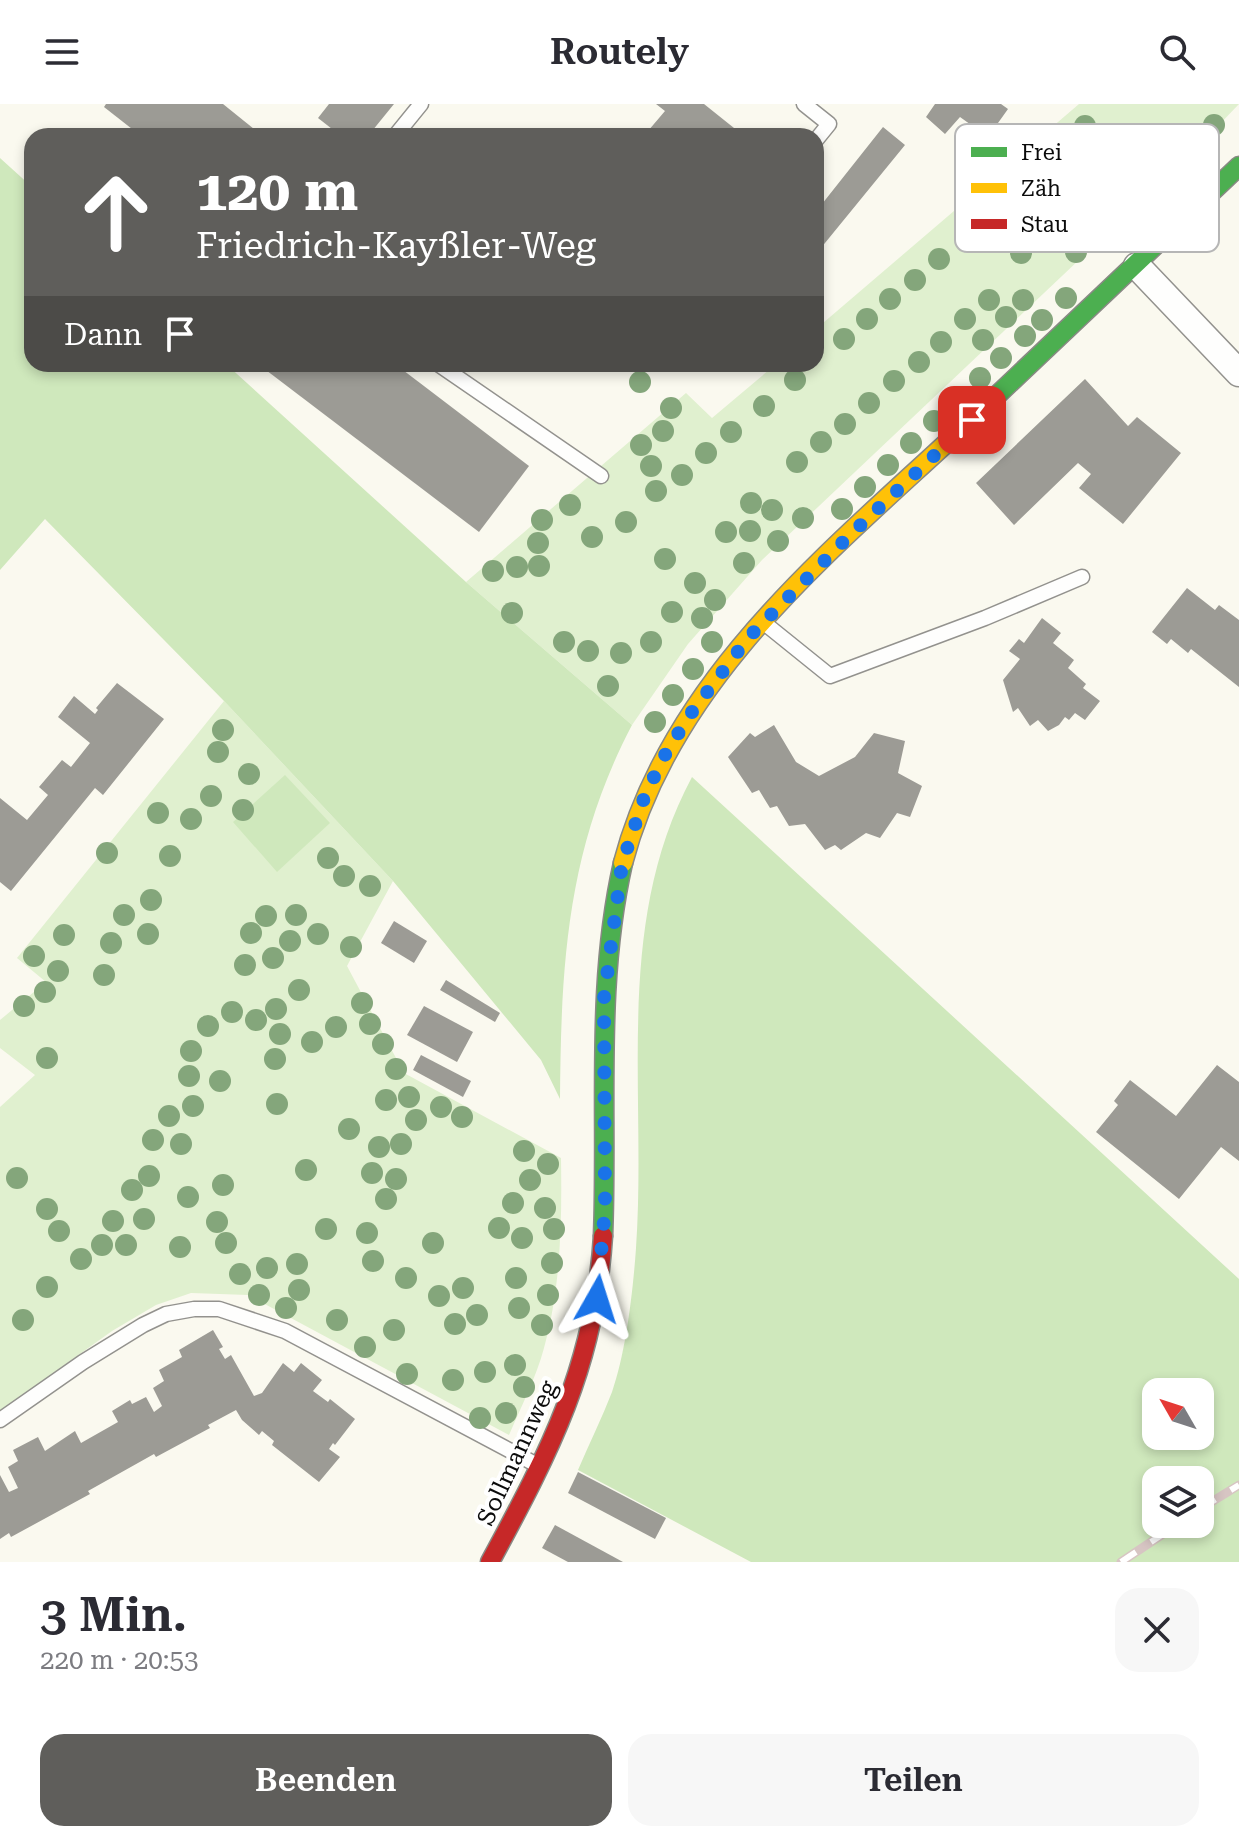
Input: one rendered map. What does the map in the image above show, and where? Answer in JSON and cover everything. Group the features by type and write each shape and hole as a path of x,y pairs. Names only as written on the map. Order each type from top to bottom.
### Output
{"street":[{"name":"Sollmannweg","path":"1219,186 1239,166"},
{"name":"Sollmannweg","path":"490,1562 541,1467 581,1371 597,1299 605,1209 604,998 611,934 622,864 632,829 667,751 711,684 763,622 902,484 1151,252"},
{"path":"1137,266 1239,373"}],"lane":[{"path":"402,128 421,104"},
{"path":"804,104 829,124 824,130"},
{"path":"450,372 601,476"},
{"path":"763,622 830,676 985,618 1082,577"},
{"path":"0,1420 143,1325 166,1314 219,1309 285,1331 541,1467"}],"green space":[{"path":"1079,104 1239,104 1219,125 1056,124"},
{"path":"0,158 24,180 24,372 235,372 466,582 632,725 593,817 572,908 563,1001 560,1099 541,1060 393,881 224,701 45,519 0,570"},
{"path":"955,210 955,252 1087,252 762,560 688,644 632,725 466,582 686,393 712,418 767,372 824,372 824,322"},
{"path":"224,701 393,881 347,966 404,1073 561,1158 559,1254 550,1325 537,1370 509,1435 248,1295 191,1293 156,1305 112,1331 0,1411 0,1107 35,1075 0,1048 0,1020 46,982 17,958"},
{"path":"285,775 330,823 277,872 233,822"},
{"path":"692,777 1239,1279 1239,1562 751,1562 578,1470 612,1392 621,1359 633,1283 638,1188 638,1008 642,949 651,890 667,833"}],"building":[{"path":"106,104 223,104 253,128 131,128 104,107"},
{"path":"329,104 394,104 374,128 331,128 318,118"},
{"path":"656,104 704,104 734,128 651,128 665,111"},
{"path":"935,104 1001,104 1008,109 997,124 970,124 960,117 945,134 926,117"},
{"path":"883,127 905,145 824,244 824,201"},
{"path":"269,372 406,372 529,466 479,532"},
{"path":"1085,379 1128,426 1137,417 1181,453 1123,524 1079,488 1091,474 1078,463 1014,525 976,483"},
{"path":"1187,588 1215,610 1219,605 1239,620 1239,687 1191,649 1188,653 1171,639 1167,644 1152,632"},
{"path":"1042,618 1061,633 1053,643 1074,660 1068,668 1086,684 1083,688 1100,701 1085,720 1075,713 1069,720 1065,717 1048,731 1038,720 1030,726 1018,708 1013,712 1003,680 1020,659 1009,651 1019,639 1024,643"},
{"path":"117,683 164,719 103,795 95,788 11,891 0,882 0,798 27,820 48,795 39,787 62,760 71,767 90,743 58,717 74,696 95,714 96,708"},
{"path":"774,725 796,762 819,776 855,757 874,733 905,741 898,773 922,786 910,817 897,813 880,838 866,833 841,850 835,845 825,850 805,824 789,826 777,806 770,808 759,790 752,793 728,757 750,733 755,737"},
{"path":"394,921 427,941 414,963 381,943"},
{"path":"446,980 500,1013 495,1022 440,990"},
{"path":"424,1006 473,1032 457,1062 407,1035"},
{"path":"421,1055 471,1081 463,1097 413,1070"},
{"path":"1217,1065 1239,1082 1239,1161 1221,1147 1179,1199 1096,1132 1118,1105 1114,1101 1130,1080 1176,1116"},
{"path":"213,1330 223,1347 219,1349 225,1359 231,1355 254,1396 262,1393 283,1363 294,1372 301,1363 322,1380 313,1391 328,1402 330,1399 355,1419 329,1449 340,1457 319,1482 272,1445 274,1441 262,1431 259,1435 236,1410 208,1425 210,1428 156,1457 154,1454 88,1491 90,1494 11,1537 9,1533 0,1539 0,1475 9,1492 18,1488 8,1467 18,1461 13,1450 38,1437 45,1451 75,1431 81,1443 118,1422 112,1411 130,1400 132,1404 146,1397 154,1412 162,1406 153,1388 164,1381 159,1370 182,1357 179,1350"},
{"path":"578,1472 666,1518 655,1539 568,1493"},
{"path":"555,1525 623,1562 568,1562 542,1548"}],"railway":[{"path":"1214,1500 1239,1485"},
{"path":"1121,1562 1157,1538"}],"traffic: fast":[{"path":"1219,185 1239,166"},
{"path":"953,437 1148,252"},
{"path":"603,1236 606,1002 614,909 623,863"}],"traffic: slow":[{"path":"623,863 645,798 676,738 714,681 756,628 803,578 953,437"}],"traffic: jam":[{"path":"490,1562 550,1444 580,1367 598,1282 603,1236"}],"route":[{"path":"597,1299 605,1209 604,998 622,864 645,795 667,751 692,712 749,637 902,484 972,420"}]}
